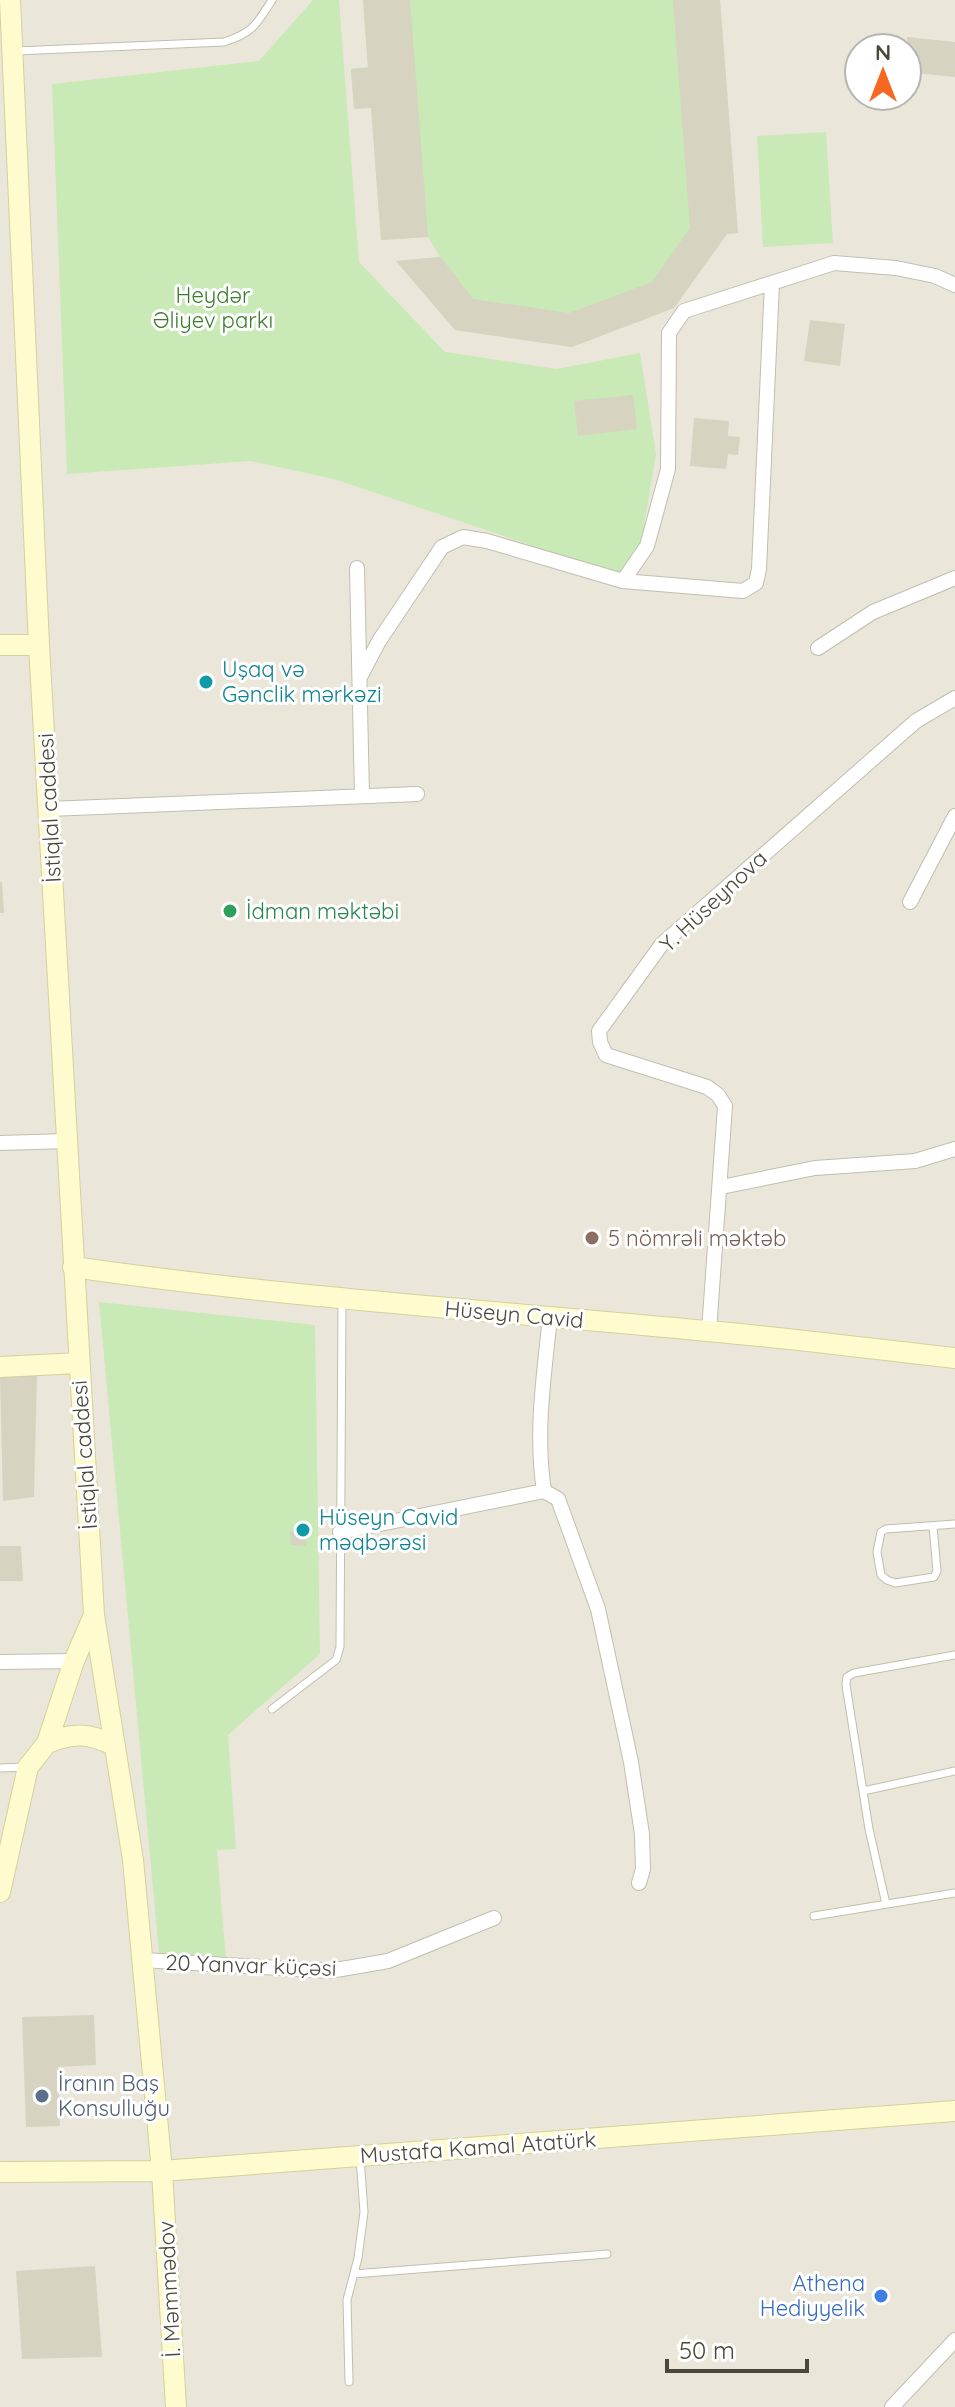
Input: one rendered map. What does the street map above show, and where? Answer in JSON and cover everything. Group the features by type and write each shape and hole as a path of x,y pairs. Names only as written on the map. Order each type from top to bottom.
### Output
{"main road":[{"name":"İstiqlal caddesi","path":"10,0 25,382 94,1615 133,1860 142,1960"},
{"path":"0,645 39,645"},
{"name":"Hüseyn Cavid","path":"73,1267 177,1282 709,1331 955,1358"},
{"path":"0,1367 79,1363"},
{"path":"1,1886 28,1767 47,1743 74,1661 94,1615"},
{"path":"47,1743 66,1735 83,1734 98,1737 115,1746"},
{"name":"İ. Məmmədov","path":"142,1960 162,2171 176,2407"},
{"name":"Mustafa Kamal Atatürk","path":"0,2172 162,2171 955,2111"}],"street":[{"path":"623,581 647,546 668,469 669,333 684,311 834,263 896,268 935,276 955,285"},
{"path":"360,677 379,641 442,547 463,537 487,541 623,581 743,591 756,583 772,283"},
{"path":"357,568 362,796"},
{"path":"818,648 873,612 955,578"},
{"name":"Y. Hüseynova","path":"709,1331 725,1106 718,1095 707,1087 606,1055 599,1031 662,944 916,721 955,698"},
{"path":"49,809 417,794"},
{"path":"910,902 955,816"},
{"path":"0,1143 67,1141"},
{"path":"721,1187 815,1168 915,1161 955,1149"},
{"path":"544,1491 540,1419 550,1317"},
{"path":"340,1532 544,1491 558,1499 598,1609 631,1762 642,1834 643,1869 639,1883"},
{"path":"0,1662 74,1661"},
{"name":"20 Yanvar küçəsi","path":"142,1960 330,1971 388,1961 494,1918"},
{"path":"892,2407 955,2340"}],"lane":[{"path":"13,51 224,42 244,36 256,25 272,0"},
{"path":"272,1709 336,1660 340,1647 342,1299"},
{"path":"933,1526 937,1571 934,1577 895,1583 884,1578 877,1552 881,1532 933,1526 955,1524"},
{"path":"886,1904 863,1791 847,1677 854,1673 955,1655"},
{"path":"0,1768 28,1767"},
{"path":"863,1791 955,1771"},
{"path":"814,1916 955,1893"},
{"path":"349,2382 347,2300 364,2212 360,2156"},
{"path":"354,2274 607,2254"}],"shaded area":[{"path":"0,0 955,0 955,2407 0,2407"}],"green space":[{"name":"Heydər Əliyev parkı","path":"313,0 339,0 359,262 445,352 557,369 640,353 656,454 635,580 334,479 251,461 67,474 52,84 259,61"},
{"path":"363,0 720,0 738,233 727,234 674,308 572,347 455,330 396,261 440,257 428,237 381,240 371,108 354,109 351,69 368,67"},
{"path":"826,132 833,243 763,247 757,136"},
{"path":"99,1302 315,1325 320,1654 228,1735 236,1849 217,1850 226,1960 159,1954"}],"building":[{"path":"363,0 410,0 428,237 381,240 371,108 354,109 351,69 368,68"},
{"path":"673,0 720,0 738,233 727,234 674,308 572,347 455,330 396,261 441,257 473,299 569,313 652,282 690,228"},
{"path":"923,39 955,42 955,77 923,74"},
{"path":"810,320 845,324 840,366 804,361"},
{"path":"633,395 637,429 578,436 574,401"},
{"path":"694,418 729,421 728,436 740,437 738,455 728,454 726,469 690,466"},
{"path":"2,882 4,913 0,913"},
{"path":"0,1376 37,1376 34,1497 3,1501"},
{"path":"290,1531 307,1531 306,1546 291,1545"},
{"path":"0,1546 21,1546 23,1581 0,1581"},
{"name":"İranın Baş Konsulluğu","path":"94,2015 96,2065 58,2067 60,2126 26,2127 22,2017"},
{"path":"95,2266 102,2357 22,2359 16,2271"}],"place":[{"name":"Uşaq və Gənclik mərkəzi","path":"206,682"},
{"name":"İdman məktəbi","path":"230,911"},
{"name":"5 nömrəli məktəb","path":"592,1238"},
{"name":"Hüseyn Cavid məqbərəsi","path":"303,1530"},
{"name":"İranın Baş Konsulluğu","path":"42,2096"},
{"name":"Athena Hediyyelik","path":"881,2296"}]}
